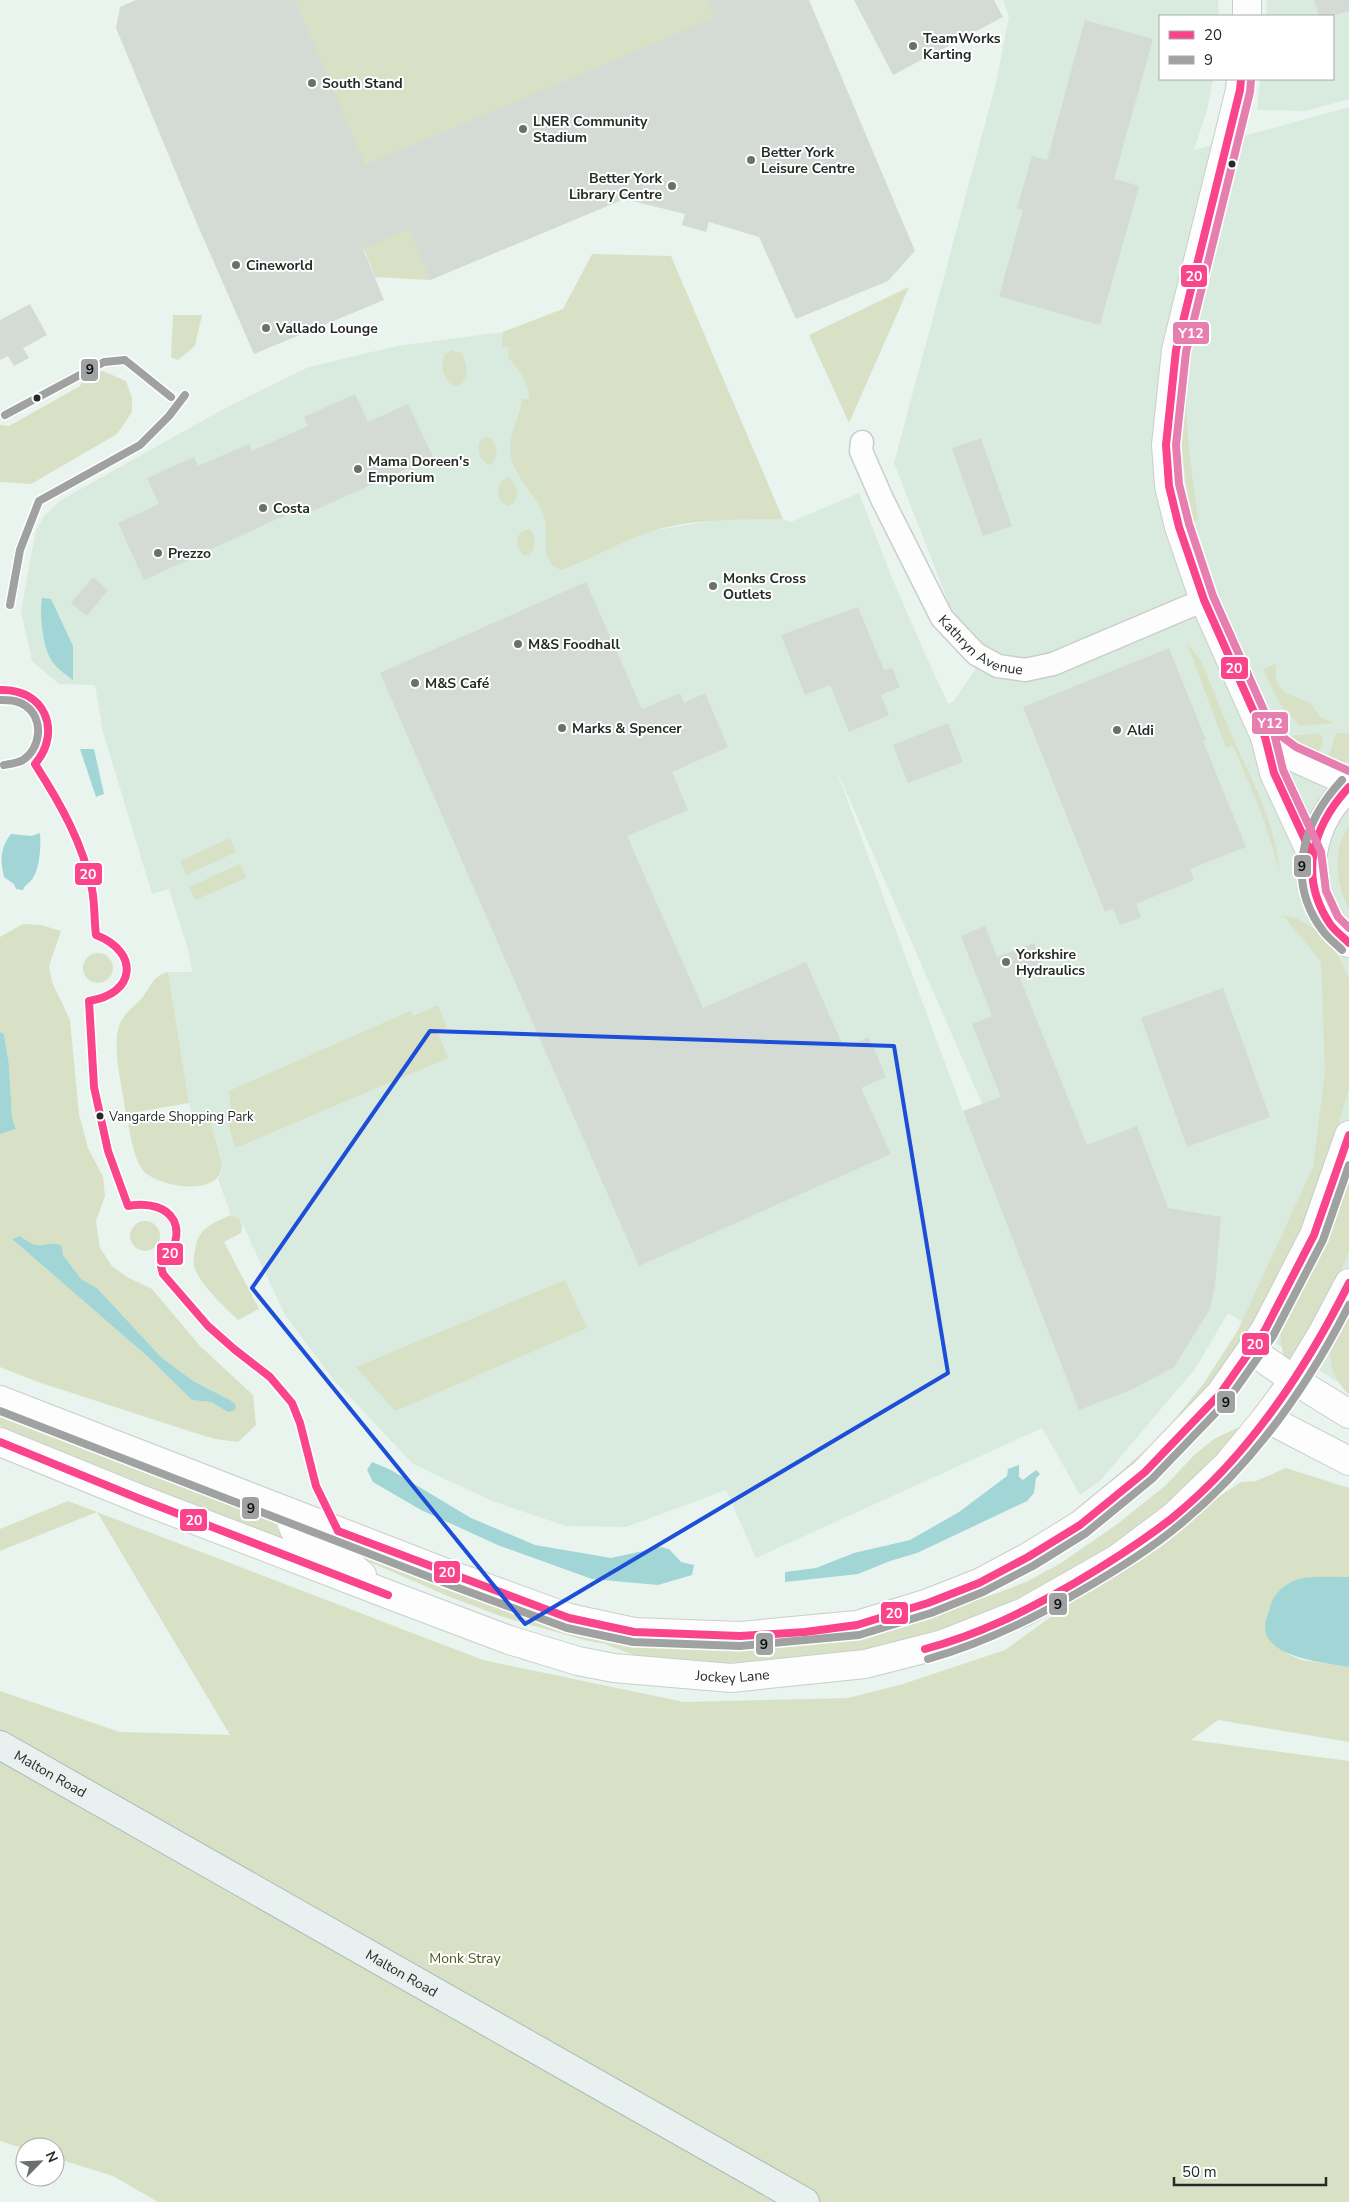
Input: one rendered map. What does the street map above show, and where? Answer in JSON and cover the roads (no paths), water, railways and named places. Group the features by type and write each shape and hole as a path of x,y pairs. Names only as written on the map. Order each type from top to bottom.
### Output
{"main road":[{"name":"Malton Road","path":"0,1745 805,2202"}],"street":[{"path":"1247,0 1247,15"},
{"path":"1241,80 1176,350 1166,444 1170,486 1179,527 1204,600 1265,737 1274,774 1312,855"},
{"name":"Kathryn Avenue","path":"862,442 861,452 882,499 942,618 976,654 998,666 1025,670 1053,664 1204,600"},
{"path":"1265,737 1291,756 1349,782"},
{"path":"1349,787 1337,798 1325,815 1316,834 1312,855 1316,894 1330,923 1349,943"},
{"path":"0,1400 449,1574 569,1618 634,1632 740,1636 857,1625 928,1603 979,1583 1028,1557 1080,1525 1145,1472 1220,1394 1265,1330 1314,1235 1349,1135"},
{"name":"Jockey Lane","path":"0,1442 140,1499 390,1595 509,1640 578,1662 614,1668 731,1678 865,1664 943,1644 1024,1612 1117,1559 1173,1517 1228,1464 1266,1418 1294,1380 1322,1334 1349,1283"},
{"path":"1251,1350 1294,1380 1349,1414"},
{"path":"1266,1418 1349,1461"},
{"path":"289,1512 294,1533 302,1539 332,1552 390,1595"}],"water":[{"path":"42,598 51,599 73,646 73,680 55,665 47,652 41,614"},
{"path":"80,749 94,749 104,794 96,797"},
{"path":"40,833 40,856 35,874 23,890 16,889 14,884 4,877 2,860 3,849 7,839 11,834 31,836"},
{"path":"0,1032 4,1034 9,1065 12,1117 16,1129 0,1134"},
{"path":"20,1236 36,1245 54,1244 62,1246 63,1255 81,1279 97,1288 161,1357 193,1381 230,1400 236,1405 235,1410 228,1412 211,1402 192,1400 147,1356 12,1239"},
{"path":"372,1462 391,1470 471,1518 535,1545 611,1558 661,1547 669,1549 681,1562 694,1565 692,1575 658,1585 592,1579 500,1546 421,1510 373,1482 367,1470"},
{"path":"1019,1465 1019,1477 1023,1480 1036,1470 1040,1474 1036,1478 1034,1493 1027,1501 917,1553 890,1561 858,1574 785,1582 785,1572 816,1568 854,1553 910,1540 959,1512 1007,1476 1008,1469"},
{"path":"1349,1577 1349,1667 1298,1657 1285,1652 1267,1637 1265,1624 1272,1602 1284,1586 1304,1578"}],"place":[{"name":"TeamWorks Karting","path":"913,46"},
{"name":"South Stand","path":"312,83"},
{"name":"LNER Community Stadium","path":"523,129"},
{"name":"Better York Leisure Centre","path":"751,160"},
{"name":"Better York Library Centre","path":"672,186"},
{"name":"Cineworld","path":"236,265"},
{"name":"Vallado Lounge","path":"266,328"},
{"name":"Mama Doreen's Emporium","path":"358,469"},
{"name":"Costa","path":"263,508"},
{"name":"Prezzo","path":"158,553"},
{"name":"Monks Cross Outlets","path":"713,586"},
{"name":"M&S Foodhall","path":"518,644"},
{"name":"M&S Café","path":"415,683"},
{"name":"Marks & Spencer","path":"562,728"},
{"name":"Aldi","path":"1117,730"},
{"name":"Yorkshire Hydraulics","path":"1006,962"},
{"name":"Vangarde Shopping Park","path":"100,1116"}],"park label":[{"name":"Monk Stray","path":"465,1958"}]}
